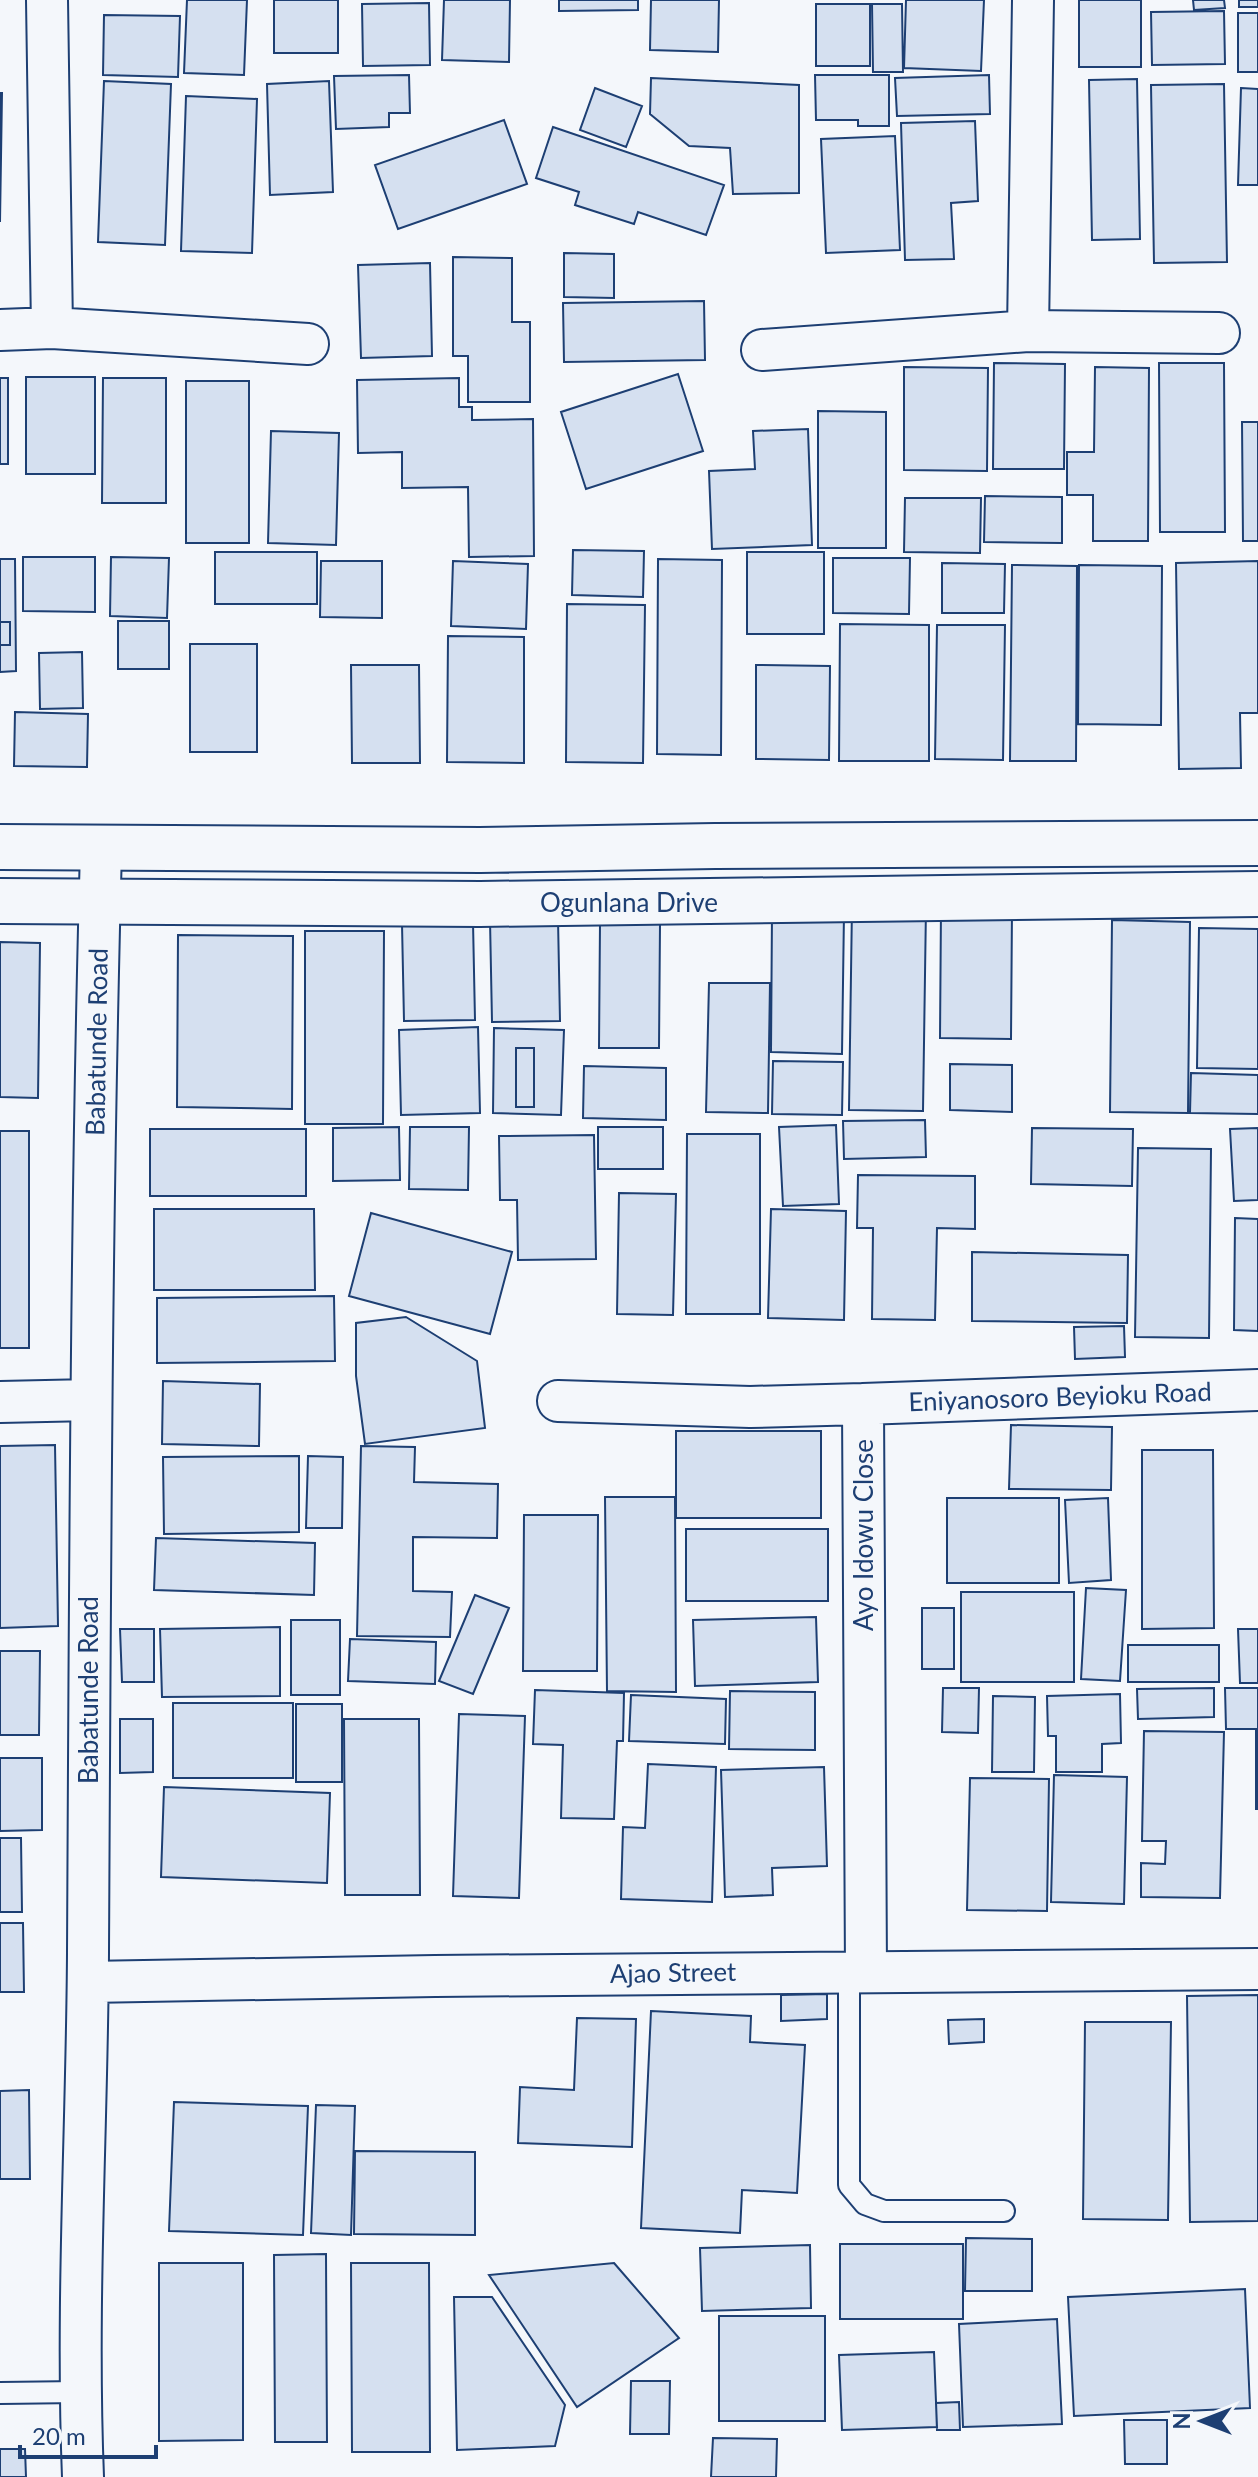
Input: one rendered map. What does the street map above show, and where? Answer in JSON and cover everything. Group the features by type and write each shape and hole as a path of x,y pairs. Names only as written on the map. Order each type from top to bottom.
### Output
{"main road":[{"name":"Ogunlana Drive","path":"0,847 480,850 1258,843"},
{"name":"Ogunlana Drive","path":"0,901 699,903 1258,894"}],"street":[{"path":"47,0 52,328"},
{"path":"1028,331 1033,0"},
{"path":"0,330 52,328 308,344"},
{"path":"762,350 1028,331 1219,333"},
{"name":"Babatunde Road","path":"83,2477 79,2392 88,1982 91,1400 101,849"},
{"name":"Eniyanosoro Beyioku Road","path":"863,1404 1258,1390"},
{"path":"0,1402 91,1400"},
{"name":"Ayo Idowu Close","path":"558,1401 750,1407 863,1404 858,1971"},
{"name":"Ajao Street","path":"88,1982 858,1971 1258,1969"}],"lane":[{"path":"858,1971 849,2185 865,2204 884,2211 1004,2211"},
{"path":"0,2393 79,2392"}],"building":[{"path":"187,0 247,0 244,75 184,73"},
{"path":"274,0 338,0 338,53 274,53"},
{"path":"444,0 510,0 509,62 442,60"},
{"path":"559,0 638,0 638,10 559,11"},
{"path":"651,0 719,0 718,52 650,50"},
{"path":"906,0 984,0 981,71 904,68"},
{"path":"1079,0 1141,0 1141,67 1079,67"},
{"path":"1193,0 1224,0 1225,8 1194,10"},
{"path":"1239,0 1258,0 1258,7 1239,7"},
{"path":"429,3 430,65 363,66 362,4"},
{"path":"816,4 870,4 870,66 816,66"},
{"path":"872,4 902,4 903,72 873,72"},
{"path":"1224,11 1225,64 1152,65 1151,12"},
{"path":"1238,13 1258,13 1258,72 1238,72"},
{"path":"104,15 180,16 178,77 103,75"},
{"path":"409,75 410,113 389,113 389,127 336,129 334,76"},
{"path":"815,75 889,75 889,126 858,126 858,120 816,120"},
{"path":"989,75 990,114 897,116 895,78"},
{"path":"651,78 799,85 799,193 733,194 730,148 689,146 650,114"},
{"path":"1137,79 1140,239 1092,240 1089,80"},
{"path":"104,81 171,84 165,245 98,242"},
{"path":"329,81 333,192 270,195 267,84"},
{"path":"1224,84 1227,262 1154,263 1151,85"},
{"path":"595,88 642,106 626,147 580,130"},
{"path":"1241,88 1258,89 1258,185 1238,185"},
{"path":"0,93 2,93 0,222"},
{"path":"186,96 257,99 252,253 181,251"},
{"path":"504,120 527,184 398,229 375,165"},
{"path":"975,121 978,201 951,203 954,259 905,260 901,123"},
{"path":"553,127 724,185 706,235 638,212 634,224 575,205 579,192 536,178"},
{"path":"895,136 900,250 826,253 821,139"},
{"path":"564,253 614,254 614,298 564,297"},
{"path":"453,257 512,258 512,322 530,322 530,402 468,402 468,356 453,356"},
{"path":"430,263 432,356 361,358 358,265"},
{"path":"704,301 705,360 564,362 563,303"},
{"path":"994,363 1065,364 1064,469 993,469"},
{"path":"1159,363 1224,363 1225,532 1160,532"},
{"path":"904,367 988,368 987,471 904,470"},
{"path":"1095,367 1149,368 1148,541 1093,541 1093,495 1067,495 1067,452 1094,452"},
{"path":"678,374 703,451 586,489 561,412"},
{"path":"26,377 95,377 95,474 26,474"},
{"path":"0,378 8,378 8,464 0,464"},
{"path":"103,378 166,378 166,503 102,503"},
{"path":"459,378 459,407 472,407 472,420 533,419 534,556 469,557 468,487 402,488 402,452 358,453 357,380"},
{"path":"186,381 249,381 249,543 186,543"},
{"path":"818,411 886,412 886,548 818,548"},
{"path":"1242,422 1258,422 1258,541 1243,541"},
{"path":"808,429 812,545 712,549 709,471 755,469 753,431"},
{"path":"271,431 339,433 336,545 268,543"},
{"path":"985,496 1062,497 1062,543 984,542"},
{"path":"905,498 981,498 980,553 904,552"},
{"path":"573,550 644,551 643,597 572,595"},
{"path":"215,552 317,552 317,604 215,604"},
{"path":"747,552 824,552 824,634 747,634"},
{"path":"23,557 95,557 95,612 23,611"},
{"path":"111,557 169,558 167,618 110,616"},
{"path":"833,558 910,558 909,614 833,613"},
{"path":"0,559 15,559 16,671 0,672 0,645 10,645 10,622 0,622"},
{"path":"658,559 722,560 721,755 657,754"},
{"path":"321,561 382,561 382,618 320,617"},
{"path":"453,561 528,564 526,629 451,626"},
{"path":"1258,561 1258,713 1240,713 1241,768 1179,769 1176,563"},
{"path":"942,563 1005,564 1004,613 942,613"},
{"path":"1012,565 1077,566 1076,761 1010,761"},
{"path":"1079,565 1162,566 1161,725 1078,724"},
{"path":"567,604 645,605 643,763 566,762"},
{"path":"118,621 169,621 169,669 118,669"},
{"path":"0,622 10,622 10,645 0,645"},
{"path":"840,624 929,625 929,761 839,761"},
{"path":"937,625 1005,625 1003,760 935,759"},
{"path":"448,636 524,637 524,763 447,762"},
{"path":"190,644 257,644 257,752 190,752"},
{"path":"82,652 83,708 40,709 39,653"},
{"path":"351,665 419,665 420,763 352,763"},
{"path":"756,665 830,666 829,760 756,759"},
{"path":"15,712 88,714 87,767 14,766"},
{"path":"852,906 926,907 923,1111 849,1110"},
{"path":"941,907 1012,909 1011,1039 940,1038"},
{"path":"772,912 844,913 842,1054 771,1052"},
{"path":"558,919 560,1021 492,1022 490,920"},
{"path":"1112,920 1190,922 1188,1113 1110,1112"},
{"path":"473,922 475,1020 404,1021 402,924"},
{"path":"600,923 660,924 659,1048 599,1048"},
{"path":"1199,928 1258,929 1258,1069 1197,1068"},
{"path":"305,931 384,931 383,1124 305,1124"},
{"path":"178,935 293,936 292,1109 177,1107"},
{"path":"0,942 40,943 38,1098 0,1097"},
{"path":"709,983 770,983 768,1113 706,1112"},
{"path":"478,1027 480,1113 401,1115 399,1030"},
{"path":"494,1028 564,1030 561,1115 493,1113","holes":["516,1048 534,1048 534,1107 516,1107"]},
{"path":"516,1048 534,1048 534,1107 516,1107"},
{"path":"773,1061 843,1062 842,1115 772,1114"},
{"path":"950,1064 1012,1065 1012,1112 950,1110"},
{"path":"584,1066 666,1068 666,1120 583,1118"},
{"path":"1191,1073 1258,1075 1258,1114 1190,1113"},
{"path":"925,1120 926,1157 844,1159 843,1121"},
{"path":"836,1125 839,1204 783,1206 779,1127"},
{"path":"399,1127 400,1180 333,1181 333,1128"},
{"path":"410,1127 469,1127 468,1190 409,1189"},
{"path":"598,1127 663,1127 663,1169 598,1169"},
{"path":"1032,1128 1133,1129 1132,1186 1031,1184"},
{"path":"1258,1128 1258,1200 1234,1201 1230,1129"},
{"path":"150,1129 306,1129 306,1196 150,1196"},
{"path":"0,1131 29,1131 29,1348 0,1348"},
{"path":"687,1134 760,1134 760,1314 686,1314"},
{"path":"594,1135 596,1259 518,1260 517,1200 500,1200 499,1136"},
{"path":"1138,1148 1211,1149 1209,1338 1135,1337"},
{"path":"858,1175 975,1176 975,1229 937,1228 935,1320 872,1319 873,1228 857,1228"},
{"path":"619,1193 676,1194 673,1315 617,1314"},
{"path":"154,1209 314,1209 315,1290 154,1290"},
{"path":"771,1209 846,1211 844,1320 768,1318"},
{"path":"371,1213 512,1252 490,1334 349,1296"},
{"path":"1235,1218 1258,1219 1258,1331 1234,1330"},
{"path":"972,1252 1128,1255 1127,1323 972,1321"},
{"path":"334,1296 335,1361 157,1363 157,1298"},
{"path":"406,1317 477,1361 485,1428 365,1444 356,1376 356,1323"},
{"path":"1124,1326 1125,1357 1075,1359 1074,1327"},
{"path":"163,1381 260,1384 259,1446 162,1444"},
{"path":"1011,1425 1112,1427 1111,1490 1009,1489"},
{"path":"676,1431 821,1431 821,1518 676,1518"},
{"path":"55,1445 58,1626 0,1628 0,1446"},
{"path":"361,1446 415,1447 414,1482 498,1484 497,1538 413,1537 413,1591 452,1592 450,1637 357,1636"},
{"path":"1142,1450 1213,1450 1214,1628 1142,1629"},
{"path":"299,1456 299,1532 164,1534 163,1457"},
{"path":"308,1456 343,1457 342,1528 306,1528"},
{"path":"605,1497 675,1497 676,1692 607,1691"},
{"path":"947,1498 1059,1498 1059,1583 947,1583"},
{"path":"1108,1498 1111,1580 1069,1583 1065,1500"},
{"path":"524,1515 598,1515 597,1671 523,1671"},
{"path":"686,1529 828,1529 828,1601 686,1601"},
{"path":"156,1538 315,1543 314,1595 154,1590"},
{"path":"1086,1588 1126,1590 1120,1681 1081,1679"},
{"path":"961,1592 1074,1592 1074,1682 961,1682"},
{"path":"475,1595 509,1608 473,1694 439,1681"},
{"path":"922,1608 954,1608 954,1669 922,1669"},
{"path":"816,1617 818,1682 695,1686 693,1620"},
{"path":"291,1620 340,1620 340,1695 291,1695"},
{"path":"280,1627 280,1696 162,1697 160,1629"},
{"path":"120,1629 154,1629 154,1682 122,1682"},
{"path":"1238,1629 1258,1629 1258,1683 1240,1683"},
{"path":"350,1639 436,1642 435,1684 348,1681"},
{"path":"1128,1645 1219,1645 1219,1682 1128,1682"},
{"path":"0,1651 40,1651 39,1735 0,1735"},
{"path":"943,1688 979,1688 978,1733 942,1732"},
{"path":"1214,1688 1214,1717 1138,1719 1137,1689"},
{"path":"1225,1688 1258,1688 1258,1729 1226,1729"},
{"path":"535,1690 624,1693 623,1741 617,1741 614,1819 561,1818 563,1745 533,1744"},
{"path":"730,1691 815,1692 815,1750 729,1749"},
{"path":"1120,1694 1121,1743 1102,1744 1102,1772 1056,1772 1056,1736 1048,1736 1047,1696"},
{"path":"631,1695 726,1699 725,1744 629,1741"},
{"path":"993,1696 1035,1697 1034,1772 992,1772"},
{"path":"173,1703 293,1703 293,1778 173,1778"},
{"path":"296,1704 342,1704 342,1782 296,1782"},
{"path":"459,1714 525,1716 519,1898 453,1896"},
{"path":"120,1719 153,1719 153,1772 120,1773"},
{"path":"344,1719 419,1719 420,1895 345,1895"},
{"path":"1144,1731 1224,1732 1220,1898 1141,1897 1141,1863 1165,1864 1166,1841 1142,1841"},
{"path":"1258,1731 1258,1809 1256,1809"},
{"path":"0,1758 42,1758 42,1830 0,1831"},
{"path":"648,1764 716,1767 712,1902 621,1899 623,1827 645,1828"},
{"path":"824,1767 827,1866 772,1868 773,1895 725,1897 721,1770"},
{"path":"1054,1775 1127,1777 1124,1904 1051,1902"},
{"path":"970,1778 1049,1779 1047,1911 967,1910"},
{"path":"164,1787 330,1793 327,1883 161,1877"},
{"path":"0,1838 21,1838 22,1912 0,1912"},
{"path":"0,1923 23,1923 24,1992 0,1992"},
{"path":"827,1994 827,2019 781,2021 781,1995"},
{"path":"1258,1995 1258,2221 1190,2222 1187,1996"},
{"path":"651,2011 751,2016 750,2042 805,2045 797,2193 742,2190 740,2233 641,2228"},
{"path":"577,2018 636,2019 632,2147 518,2143 520,2087 574,2090"},
{"path":"984,2019 984,2042 949,2044 948,2020"},
{"path":"1085,2022 1171,2022 1168,2220 1083,2219"},
{"path":"29,2090 30,2179 0,2179 0,2091"},
{"path":"174,2102 308,2106 303,2235 169,2231"},
{"path":"316,2105 355,2106 351,2235 311,2233"},
{"path":"355,2151 475,2152 475,2235 354,2234"},
{"path":"966,2238 1032,2239 1032,2291 965,2291"},
{"path":"840,2244 963,2244 963,2319 840,2319"},
{"path":"810,2245 811,2308 702,2311 700,2248"},
{"path":"326,2254 327,2442 275,2442 274,2255"},
{"path":"159,2263 243,2263 243,2440 159,2441"},
{"path":"351,2263 429,2263 430,2452 352,2452"},
{"path":"614,2263 679,2338 577,2407 489,2275"},
{"path":"1245,2289 1250,2408 1074,2416 1068,2297"},
{"path":"454,2297 492,2297 565,2405 555,2446 457,2450"},
{"path":"719,2316 825,2316 825,2421 719,2421"},
{"path":"1057,2319 1062,2424 963,2427 959,2324"},
{"path":"934,2352 937,2427 842,2430 839,2355"},
{"path":"631,2381 670,2381 669,2434 630,2434"},
{"path":"959,2402 960,2430 937,2430 936,2403"},
{"path":"1124,2420 1167,2420 1167,2464 1125,2464"},
{"path":"713,2438 777,2439 776,2477 711,2477"},
{"path":"0,2449 25,2449 26,2477 0,2477"}]}
